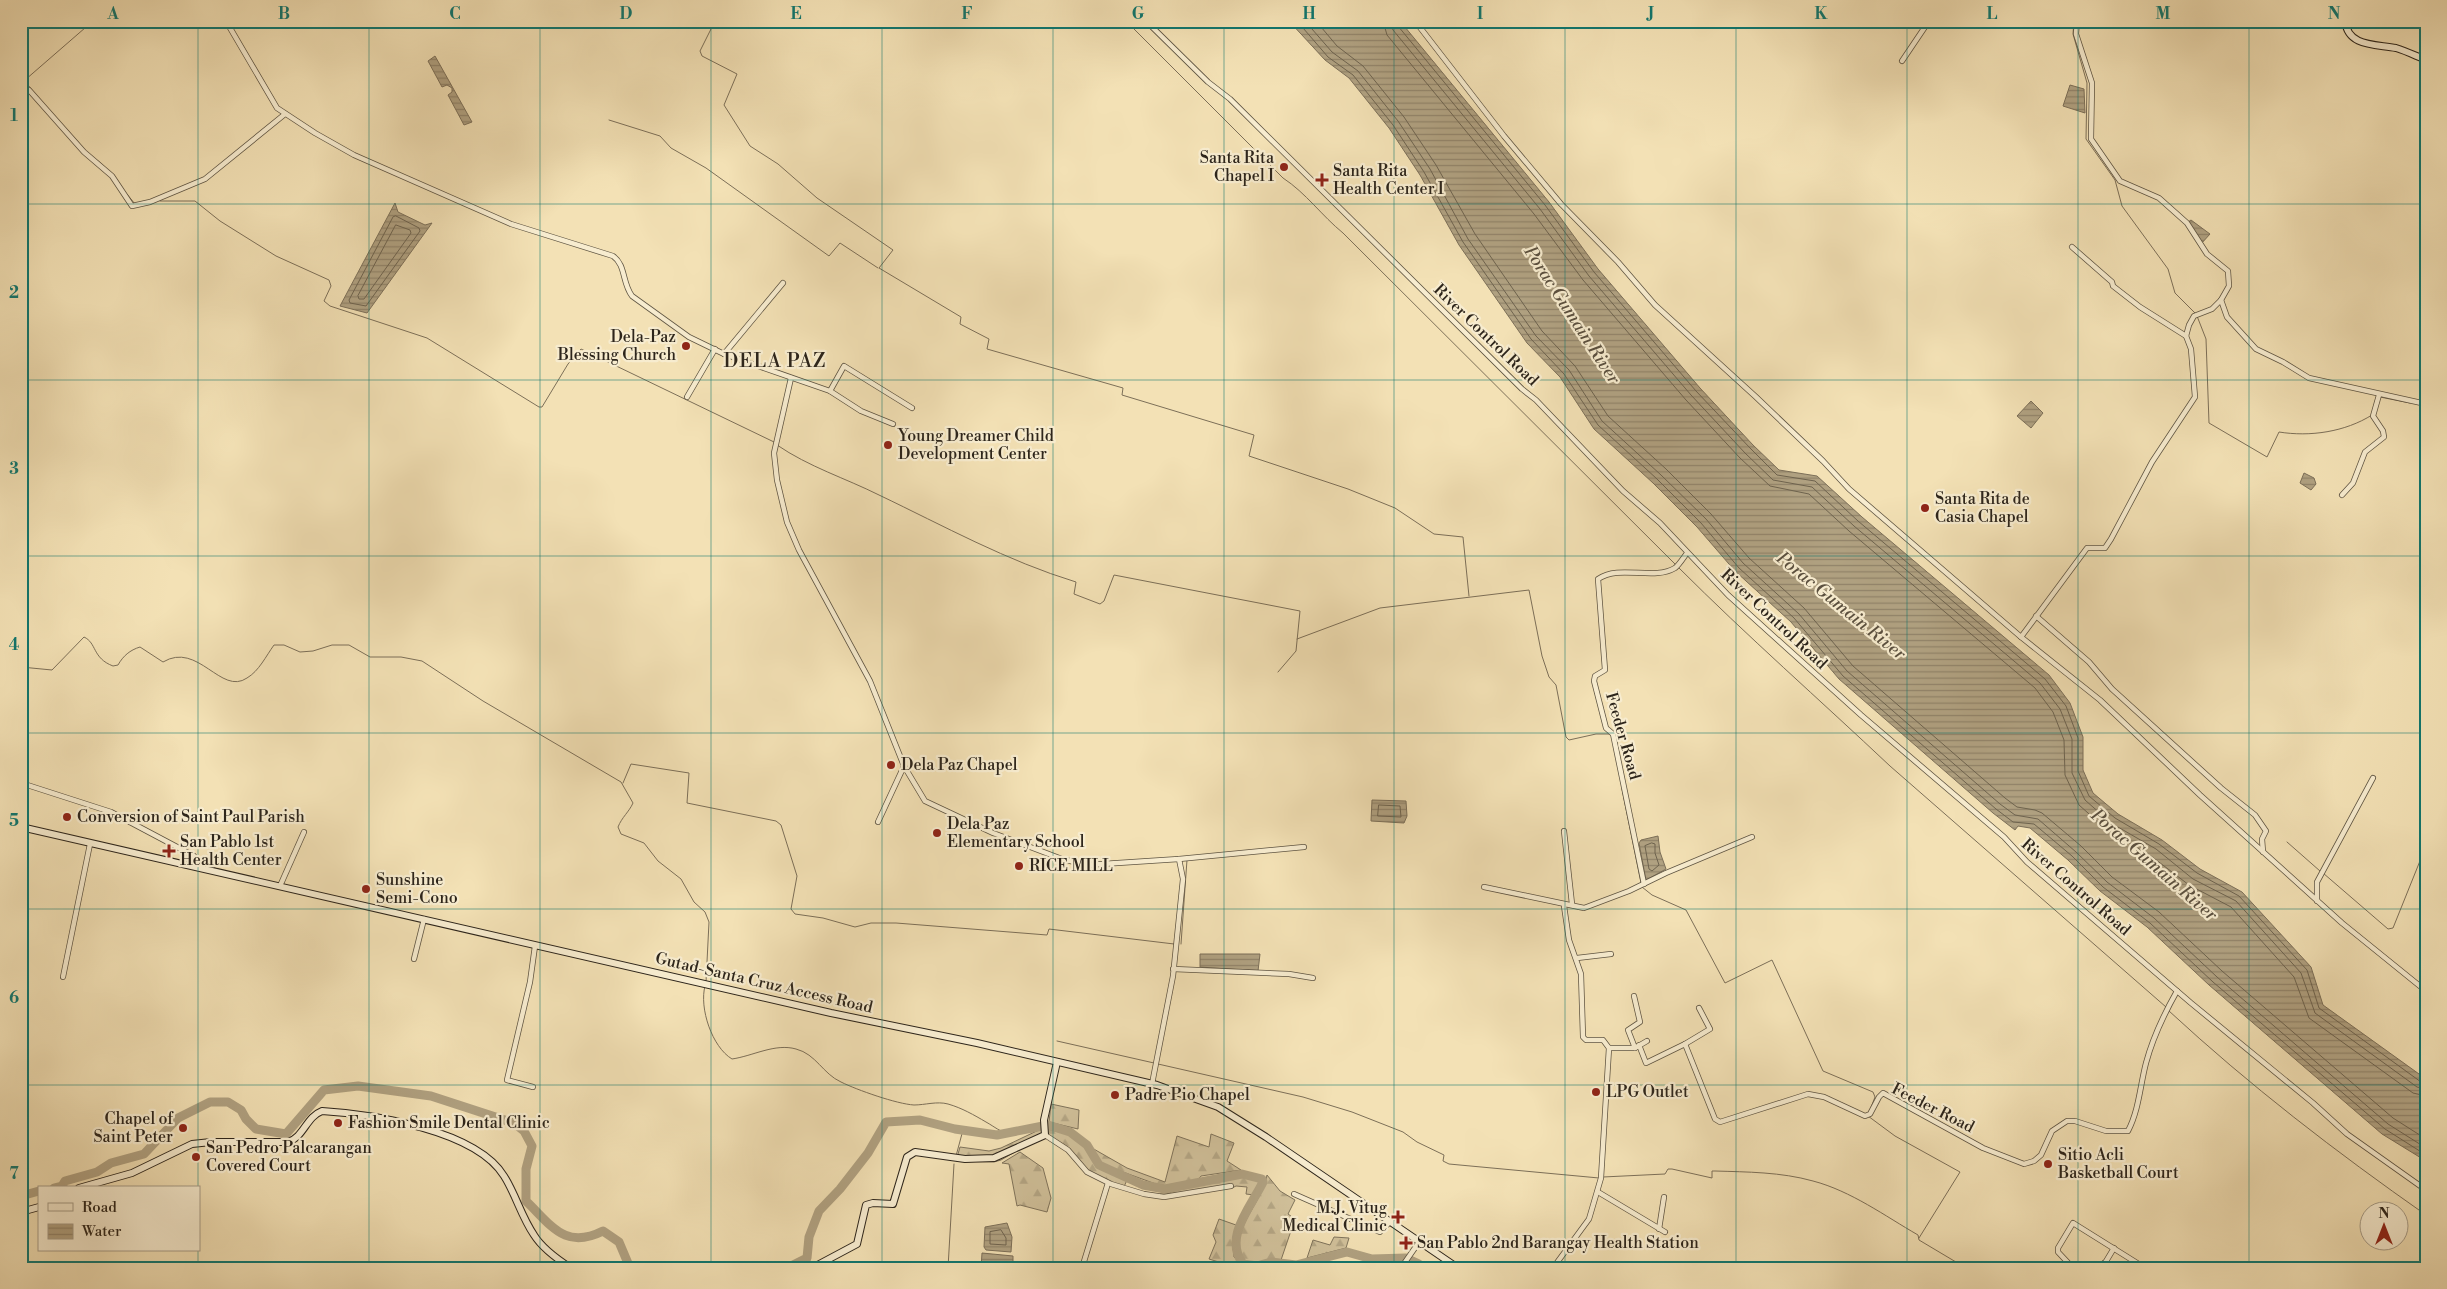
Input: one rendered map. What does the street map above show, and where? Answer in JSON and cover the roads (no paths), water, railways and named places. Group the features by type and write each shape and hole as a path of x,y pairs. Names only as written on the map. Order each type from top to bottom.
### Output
{"main road":[{"path":"2345,21 2346,31 2353,39 2362,44 2399,49 2426,60"},
{"name":"Gutad-Santa Cruz Access Road","path":"21,827 536,946 1152,1084 1218,1107 1266,1137 1458,1268"},
{"path":"812,1268 857,1244 866,1205 873,1203 893,1204 907,1157 910,1153 915,1152 965,1159 994,1158 1045,1132 1044,1120 1057,1062"},
{"path":"86,1186 132,1173 192,1144 211,1142 288,1142 298,1137 313,1114 322,1111 387,1120 424,1128 451,1138 469,1146 493,1163 507,1181 534,1236 570,1268"},
{"path":"21,1212 38,1207"}],"street":[{"path":"226,21 268,95 285,114 354,155 511,224 613,256 622,264 626,287 632,296 688,337 724,354 830,391 861,411 893,424"},
{"name":"River Control Road","path":"1146,21 1208,82 1230,99 1515,382 1536,400 1623,491 1649,513 1728,595 1861,715 2004,838 2027,862 2177,991 2313,1103 2346,1134 2426,1190"},
{"path":"1415,21 1504,136 1561,204 1618,262 1648,299 1756,397 1849,490 2021,637 2100,700 2317,901 2426,991"},
{"path":"1902,61 1929,21"},
{"path":"2078,21 2076,34 2092,83 2091,139 2120,181 2159,198 2187,224 2207,254 2228,271 2229,286 2221,300 2212,309 2194,316 2186,336"},
{"path":"21,86 29,90 84,152 112,176 132,206 150,202 205,179 285,114"},
{"path":"2021,637 2087,548 2105,548 2152,462 2195,397 2191,349 2186,336 2120,292 2072,246"},
{"path":"724,354 783,283"},
{"path":"2221,300 2227,317 2256,349 2283,362 2309,378 2426,404"},
{"path":"687,397 715,350"},
{"path":"830,391 844,366 912,408"},
{"path":"791,378 774,453 781,501 799,550 870,681 904,766 925,801 993,833 1062,859 1088,866 1304,847"},
{"path":"2342,494 2353,483 2365,452 2384,437 2374,416 2379,395"},
{"name":"Feeder Road","path":"1642,885 1613,734 1606,728 1594,681 1594,676 1605,670 1598,579 1624,573 1666,571 1676,567 1687,553"},
{"path":"2036,616 2089,662 2112,689 2221,788 2255,815 2266,831 2262,839 2263,852"},
{"path":"878,822 904,766"},
{"path":"2317,901 2317,882 2373,778"},
{"path":"21,783 111,812 194,856 198,862 198,868"},
{"path":"280,886 304,832"},
{"path":"1564,832 1572,904"},
{"path":"1484,887 1564,906 1572,904 1580,908 1588,907 1642,885 1666,872 1752,837"},
{"path":"63,977 90,844"},
{"path":"1152,1084 1174,969 1183,879 1179,859"},
{"path":"1553,1268 1589,1219 1598,1192 1601,1178 1609,1048 1603,1040 1586,1040 1584,1037 1581,974 1570,940 1564,906"},
{"path":"414,959 424,919"},
{"path":"533,1087 508,1080 536,946"},
{"path":"1577,958 1611,954"},
{"path":"1174,969 1289,974 1313,978"},
{"name":"Feeder Road","path":"1685,1044 1715,1119 1720,1122 1808,1094 1824,1097 1865,1116 1870,1114 1878,1097 1883,1093 1983,1148 2008,1159 2028,1163 2041,1155 2052,1131 2067,1121 2075,1121 2106,1131 2128,1131 2138,1107 2154,1038 2163,1015 2177,991"},
{"path":"1634,996 1640,1022 1628,1030 1646,1063 1685,1044 1710,1029 1699,1008"},
{"path":"1609,1048 1637,1046 1647,1042"},
{"path":"1045,1132 1068,1150 1087,1172 1108,1183 1158,1197 1231,1186"},
{"path":"1082,1268 1108,1183"},
{"path":"1598,1192 1665,1232"},
{"path":"1294,1194 1380,1232 1390,1222"},
{"path":"1659,1229 1664,1197"},
{"path":"2073,1268 2058,1252 2058,1248 2073,1223 2145,1268"},
{"path":"1401,1268 1419,1242"},
{"path":"2112,1268 2103,1266 2114,1248"}],"water":[{"name":"Porac Gumain River","path":"1289,21 1400,21 1549,202 1598,269 1700,388 1753,445 1779,470 1817,476 1862,517 2049,675 2070,703 2083,737 2083,770 2093,793 2118,814 2162,840 2200,869 2242,892 2311,967 2323,1005 2426,1079 2426,1161 2382,1134 2209,985 2147,927 2100,891 2068,860 2030,828 2018,826 2015,830 1993,813 1839,679 1791,622 1735,571 1697,527 1653,483 1594,429 1560,377 1527,343 1459,245 1420,175 1389,128 1349,78 1325,60"},
{"path":"435,56 472,122 464,125 448,95 452,92 452,88 447,85 442,87 428,61"},
{"path":"2070,85 2084,89 2085,113 2063,106"},
{"path":"395,203 398,212 425,225 432,223 367,313 340,306"},
{"path":"2191,220 2210,234 2201,244 2188,222"},
{"path":"2031,401 2043,413 2031,428 2017,416"},
{"path":"2304,473 2314,478 2316,484 2311,490 2300,483"},
{"path":"1372,800 1406,801 1407,816 1404,823 1371,821"},
{"path":"1658,836 1660,852 1666,869 1646,880 1639,843 1641,840"},
{"path":"1200,954 1260,954 1258,971 1200,967"},
{"path":"1007,1223 1012,1237 1011,1252 986,1250 984,1247 985,1227"},
{"path":"982,1253 1013,1256 1013,1268 981,1268"}],"waterway":[{"path":"25,80 93,21"},
{"path":"715,21 700,51 702,56 737,74 724,105 750,146 778,164 817,198 893,250 879,268 961,317 960,324 989,339 987,349 1123,388 1122,395 1254,435 1249,456 1348,489 1395,508 1434,534 1463,537 1469,596"},
{"path":"1126,21 1283,178 1343,233 1676,565"},
{"path":"2074,21 2073,34 2087,83 2086,139 2115,180 2122,206 2168,269 2175,293 2195,313"},
{"path":"21,81 25,81 31,89"},
{"path":"609,120 660,136 671,148 706,168 829,256 840,243 878,268"},
{"path":"62,124 79,143"},
{"path":"97,160 105,167"},
{"path":"126,193 135,204"},
{"path":"160,201 195,201 220,221 276,256 329,280 331,286 324,301 330,306 427,338 539,407 542,407 568,364 581,349 774,442"},
{"path":"2197,316 2206,339 2209,423 2267,457 2279,432 2303,434 2327,432 2350,426 2372,415"},
{"path":"2380,397 2410,403"},
{"path":"777,445 814,466 976,542 1025,564 1076,582 1074,594 1100,604 1104,601 1114,575 1300,611 1296,651 1278,672"},
{"path":"1679,568 1890,766 2166,1007"},
{"path":"1297,639 1380,608 1529,590 1542,656 1549,677 1556,685 1566,737 1569,740 1596,734 1610,734"},
{"path":"21,667 52,670 84,637 91,643 101,659 113,666 118,665 127,654 140,647 163,662 176,657 187,658 228,680 237,682 247,678 255,671 274,645 284,645 300,652 313,651 332,645 349,645 370,657 401,657 422,661 483,701 621,782 633,803 618,827 621,834 644,843 658,861 681,879 694,902 705,912 709,922 706,982"},
{"path":"623,783 631,764 689,773 687,803 776,821 781,825 797,876 791,909 795,914 823,918 855,927 871,923 896,923 1047,935 1049,929 1174,944"},
{"path":"1622,789 1641,883"},
{"path":"2287,842 2320,871"},
{"path":"2323,873 2388,929 2393,928 2426,846"},
{"path":"1181,944 1187,860"},
{"path":"1642,887 1652,895 1686,910 1725,983 1772,960 1823,1071 1873,1092 1875,1097 1870,1110"},
{"path":"705,986 704,1005 709,1026 718,1046 732,1059 772,1049 796,1049 809,1055 829,1074 841,1082 857,1089 907,1104 948,1104 968,1112 1000,1131 1010,1134"},
{"path":"2169,1011 2230,1065 2294,1117 2426,1215"},
{"path":"1057,1041 1154,1063"},
{"path":"1158,1064 1303,1097 1352,1112 1403,1132 1417,1142 1444,1155 1443,1161 1449,1164 1599,1178"},
{"path":"62,1186 65,1181 97,1172 111,1163 144,1154 178,1118 210,1102 228,1102 241,1110 246,1119 256,1129 286,1134 324,1090 358,1086 431,1096 514,1123 524,1131 532,1146 526,1169 526,1201 552,1226 569,1236 579,1238 603,1231 619,1242 630,1268"},
{"path":"1868,1116 1895,1136 1960,1172 1919,1238"},
{"path":"787,1268 807,1258 809,1237 819,1211 840,1189 868,1153 886,1122 920,1120 955,1129 997,1135 1048,1125 1070,1132 1087,1145 1099,1165 1143,1185 1165,1189 1242,1174 1262,1179 1263,1182 1246,1212 1237,1233 1238,1254 1243,1264 1257,1266 1271,1262 1296,1265 1347,1252 1372,1259 1406,1258 1419,1264 1419,1268"},
{"path":"956,1156 963,1130"},
{"path":"948,1268 954,1164"},
{"path":"1603,1177 1665,1174 1668,1169 1672,1169 1712,1178 1712,1171 1727,1171 1776,1174 1813,1181 1841,1191 1867,1205 1918,1235 1919,1240 1966,1268"},
{"path":"21,1196 38,1191"}],"place":[{"name":"Santa Rita Chapel I","path":"1284,167"},
{"name":"Santa Rita Health Center I","path":"1322,180"},
{"name":"Dela-Paz Blessing Church","path":"686,346"},
{"name":"Young Dreamer Child Development Center","path":"888,445"},
{"name":"Santa Rita de Casia Chapel","path":"1925,508"},
{"name":"Dela Paz Chapel","path":"891,765"},
{"name":"Conversion of Saint Paul Parish","path":"67,817"},
{"name":"Dela Paz Elementary School","path":"937,833"},
{"name":"San Pablo 1st Health Center","path":"169,851"},
{"name":"RICE MILL","path":"1019,866"},
{"name":"Sunshine Semi-Cono","path":"366,889"},
{"name":"LPG Outlet","path":"1596,1092"},
{"name":"Padre Pio Chapel","path":"1115,1095"},
{"name":"Fashion Smile Dental Clinic","path":"338,1123"},
{"name":"Chapel of Saint Peter","path":"183,1128"},
{"name":"San Pedro Palcarangan Covered Court","path":"196,1157"},
{"name":"Sitio Acli Basketball Court","path":"2048,1164"},
{"name":"M.J. Vitug Medical Clinic","path":"1398,1217"},
{"name":"San Pablo 2nd Barangay Health Station","path":"1406,1243"}],"district":[{"name":"DELA PAZ","path":"775,361"}]}
